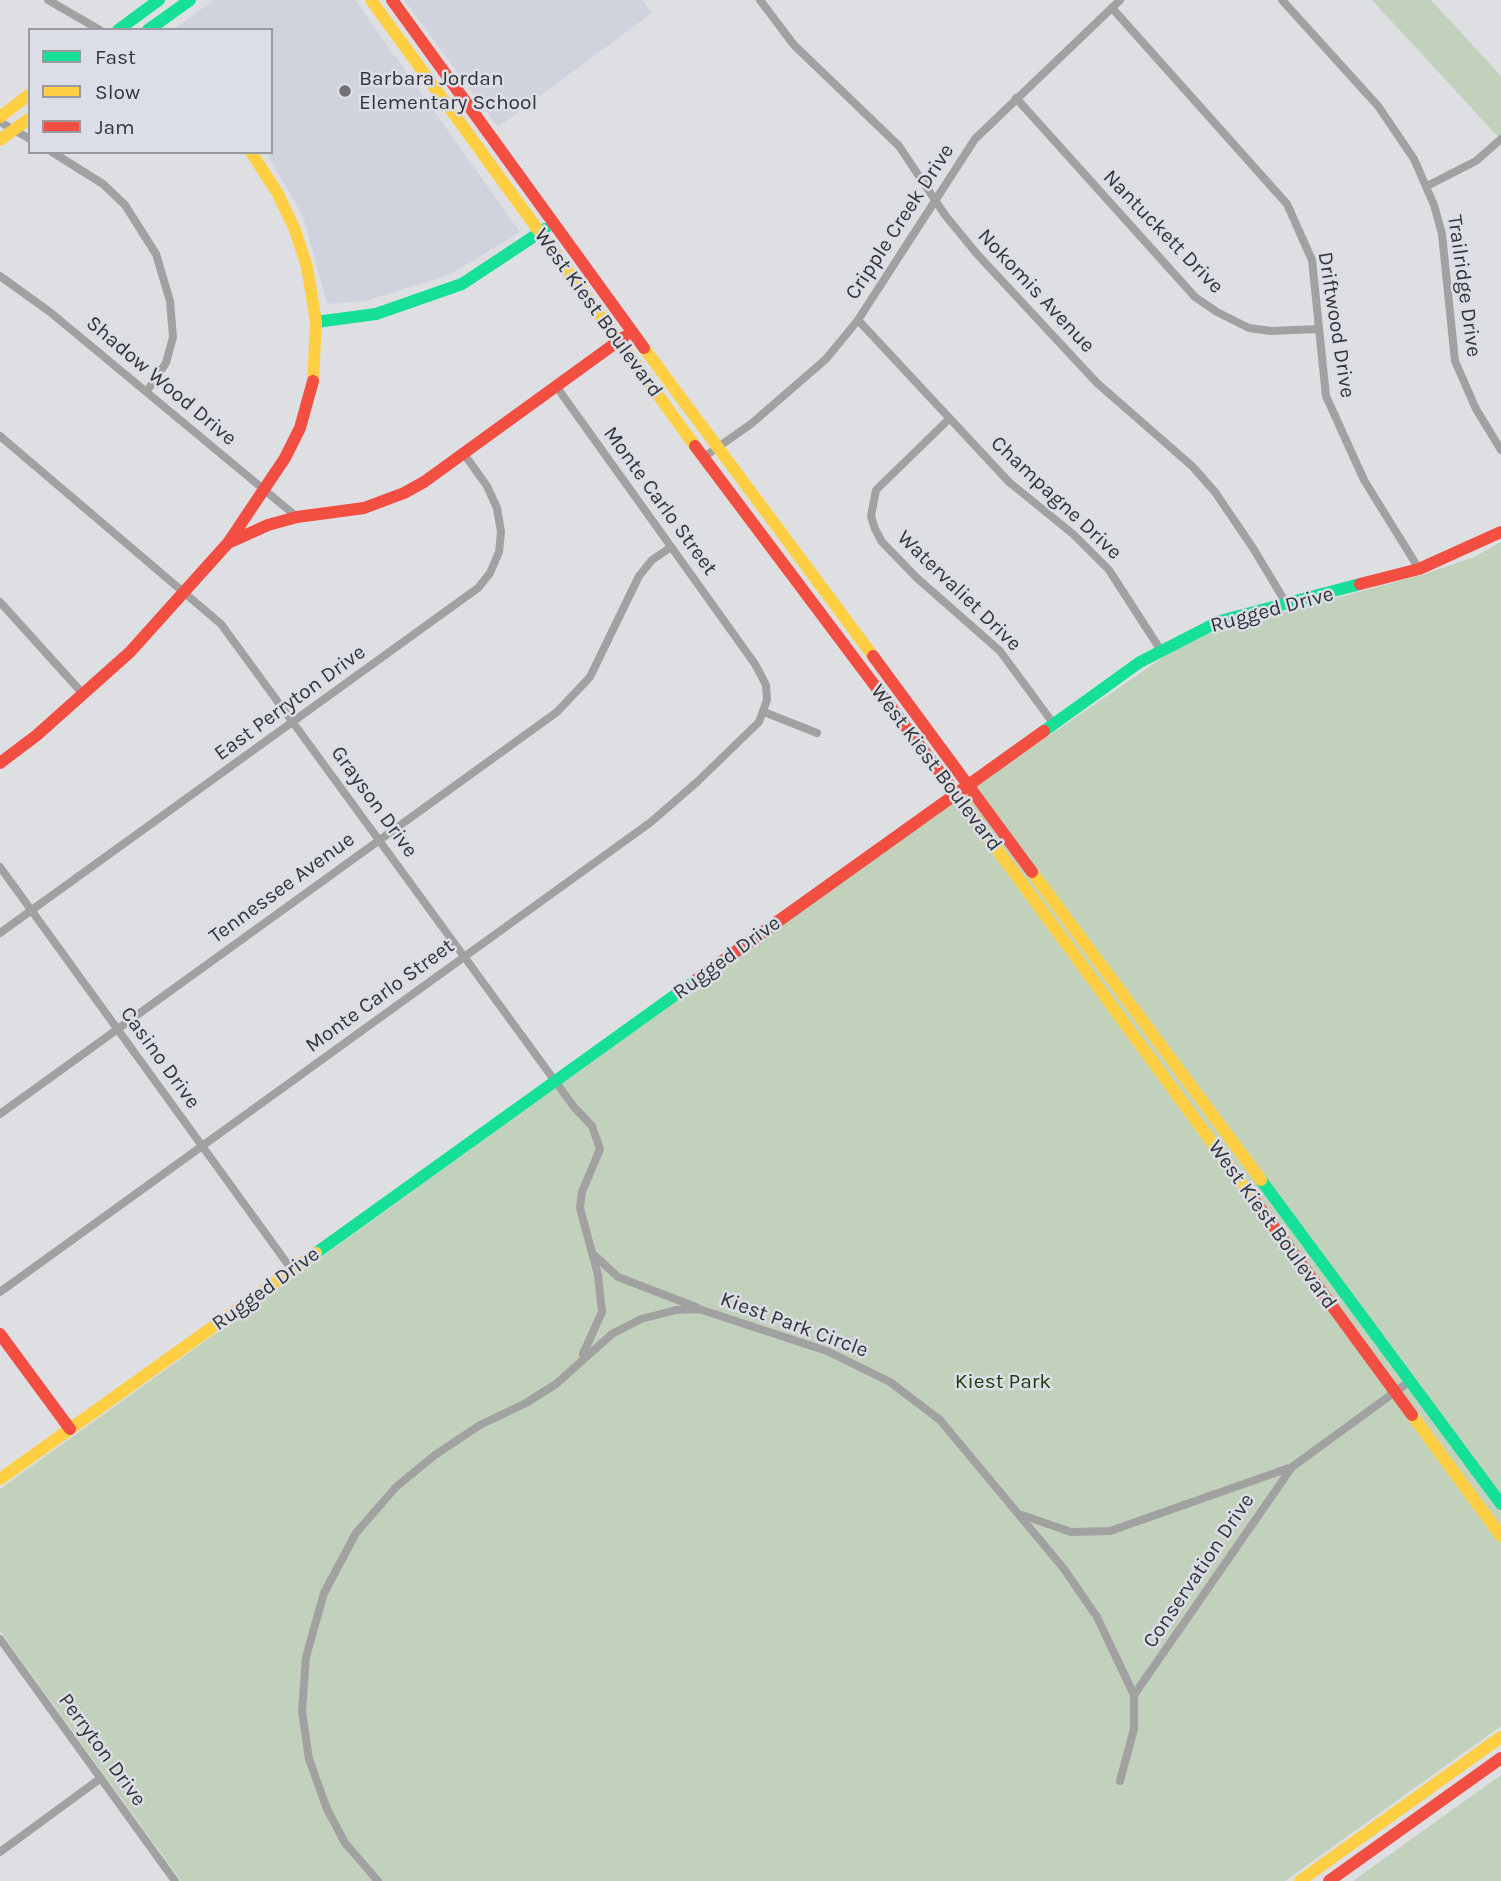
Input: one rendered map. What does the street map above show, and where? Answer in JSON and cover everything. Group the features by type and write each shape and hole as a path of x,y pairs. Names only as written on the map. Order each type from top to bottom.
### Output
{"main road":[{"path":"121,28 159,0"},
{"path":"151,28 190,0"},
{"name":"West Kiest Boulevard","path":"371,0 618,341 955,793 1501,1536"},
{"name":"West Kiest Boulevard","path":"392,0 632,332 843,613 1501,1504"},
{"path":"421,69 435,59"},
{"path":"0,117 28,96"},
{"path":"0,140 28,120"},
{"path":"481,152 495,142"},
{"path":"0,763 84,695 130,652 228,543 285,458 300,428 311,394 316,360 316,322 307,267 295,230 278,194 252,154"},
{"path":"316,322 376,314 462,284 553,223"},
{"path":"228,543 268,525 297,517 343,513 384,501 424,482 632,332"},
{"name":"Rugged Drive","path":"0,1479 955,793 1160,649 1220,621 1419,569 1501,532"},
{"path":"829,623 843,613"},
{"path":"0,1335 70,1429"},
{"path":"1300,1881 1501,1737"},
{"path":"1329,1881 1501,1758"}],"street":[{"path":"48,0 97,28"},
{"name":"Nokomis Avenue","path":"760,0 794,45 899,146 977,254 1097,383 1165,440 1207,483 1253,548 1286,603"},
{"name":"Cripple Creek Drive","path":"704,457 751,424 826,359 858,320 934,198 975,139 1120,0"},
{"name":"Trailridge Drive","path":"1282,0 1392,123 1427,186 1446,258 1455,361 1476,409 1501,450"},
{"name":"Driftwood Drive","path":"1112,8 1287,204 1312,260 1326,396 1364,480 1419,569"},
{"name":"Nantuckett Drive","path":"1016,98 1195,297 1249,328 1271,331 1318,328"},
{"path":"0,122 28,138"},
{"path":"1427,186 1476,161 1501,139"},
{"path":"55,154 110,191 137,220 156,254 170,301 173,337 166,363 147,391"},
{"name":"Shadow Wood Drive","path":"0,276 50,312 297,517"},
{"name":"Champagne Drive","path":"858,320 1009,482 1091,551 1124,592 1160,649"},
{"name":"Monte Carlo Street","path":"0,1292 651,822 748,734 764,712 766,685 761,674 556,386"},
{"name":"Watervaliet Drive","path":"949,419 876,490 871,516 875,529 882,542 917,578 1000,651 1053,723"},
{"name":"Grayson Drive","path":"0,436 221,624 554,1081 592,1126 599,1142 598,1157 582,1192 580,1208 592,1253 602,1312 589,1345 576,1364"},
{"name":"East Perryton Drive","path":"0,933 466,598 490,573 499,552 501,531 497,508 487,486 464,454"},
{"name":"Tennessee Avenue","path":"0,1114 556,712 576,693 601,658 620,611 639,576 671,547"},
{"path":"0,602 84,695"},
{"path":"764,712 817,733"},
{"name":"Casino Drive","path":"0,867 292,1270"},
{"path":"592,1253 618,1277 639,1288 699,1309"},
{"name":"Kiest Park Circle","path":"377,1881 345,1843 327,1810 309,1759 302,1711 306,1657 324,1593 356,1533 396,1487 435,1455 480,1425 526,1403 556,1384 576,1364 626,1326 658,1314 699,1309 827,1351 890,1382 940,1420 1021,1515 1097,1617 1134,1695 1133,1729 1120,1781"},
{"name":"Conservation Drive","path":"1021,1515 1071,1532 1110,1531 1292,1467 1410,1381"},
{"name":"Conservation Drive","path":"1134,1695 1292,1467"},
{"name":"Perryton Drive","path":"0,1639 175,1881"},
{"path":"0,1852 101,1778"}],"shaded area":[{"name":"Barbara Jordan Elementary School","path":"214,0 355,0 520,232 449,275 365,301 327,304 303,216 267,154 273,154 273,28 175,28"},
{"path":"404,0 642,0 652,13 498,127"}],"green space":[{"path":"1372,0 1431,0 1501,76 1501,140"},
{"name":"Kiest Park","path":"1501,542 1501,1726 1285,1881 181,1881 0,1631 0,1489 954,801 1168,654 1217,630 1422,575 1474,557"},
{"path":"1501,1775 1501,1881 1353,1881"}],"traffic: fast":[{"path":"121,28 159,0"},
{"path":"151,28 190,0"},
{"path":"316,322 376,314 462,284 545,229"},
{"path":"1044,731 1140,662 1220,621 1360,584"},
{"path":"316,1253 696,980"},
{"path":"1261,1180 1501,1504"}],"traffic: slow":[{"path":"371,0 695,446"},
{"path":"0,117 28,96"},
{"path":"0,140 28,119"},
{"path":"252,154 278,194 295,230 307,267 316,322 313,381"},
{"path":"644,348 873,656"},
{"path":"963,803 1255,1201"},
{"path":"1032,872 1261,1180"},
{"path":"0,1479 316,1253"},
{"path":"1412,1415 1501,1536"},
{"path":"1300,1881 1501,1737"}],"traffic: jam":[{"path":"392,0 644,348"},
{"path":"228,543 268,525 297,517 364,508 404,493 424,482 624,337"},
{"path":"0,763 37,735 130,652 228,543 285,458 300,428 313,381"},
{"path":"695,446 963,803"},
{"path":"1360,584 1419,569 1501,532"},
{"path":"873,656 1032,872"},
{"path":"696,980 1044,731"},
{"path":"1255,1201 1412,1415"},
{"path":"0,1334 70,1429"},
{"path":"1329,1881 1501,1758"}],"place":[{"name":"Barbara Jordan Elementary School","path":"345,91"}]}
